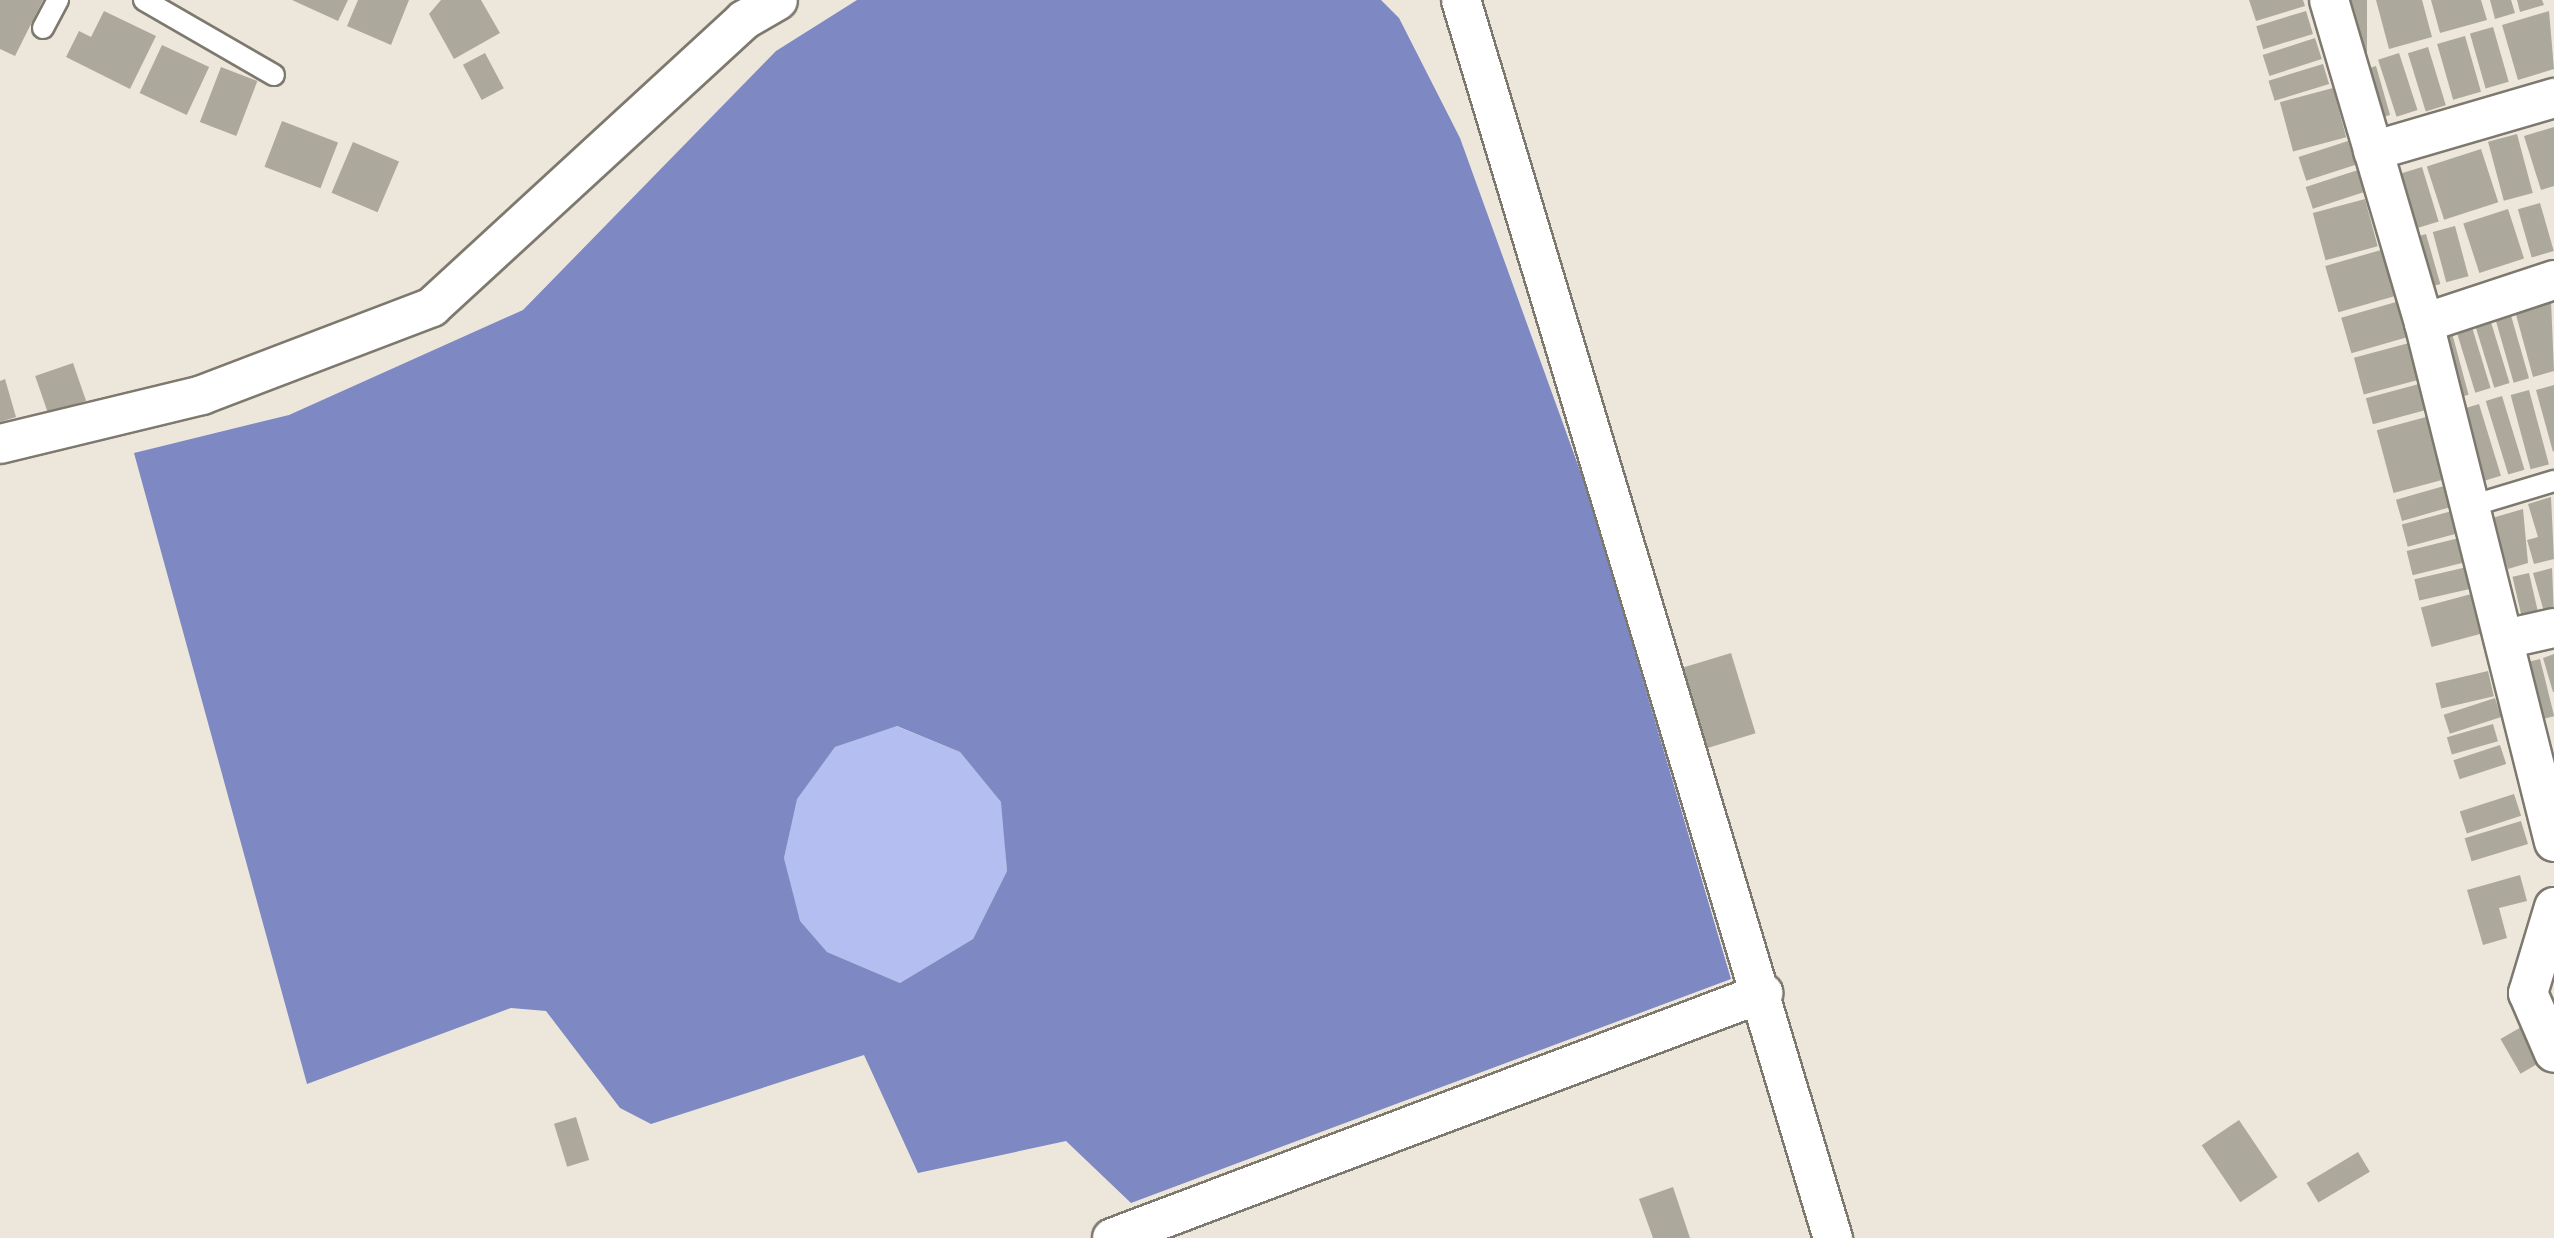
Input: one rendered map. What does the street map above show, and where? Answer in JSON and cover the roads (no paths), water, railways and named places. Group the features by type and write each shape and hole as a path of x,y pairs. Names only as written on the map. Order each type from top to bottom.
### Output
{"street":[{"path":"0,444 202,395 432,307 744,20 778,0"},
{"path":"2328,0 2424,323 2554,842"},
{"path":"1465,2 1763,992 1833,1238"},
{"path":"2373,152 2554,98"},
{"path":"2424,323 2554,280"},
{"path":"2505,639 2554,628"},
{"path":"2554,907 2528,993 2554,1053"},
{"path":"1112,1238 1763,992"}],"lane":[{"path":"43,28 58,0"},
{"path":"144,0 274,75"},
{"path":"2471,506 2554,482"}]}
